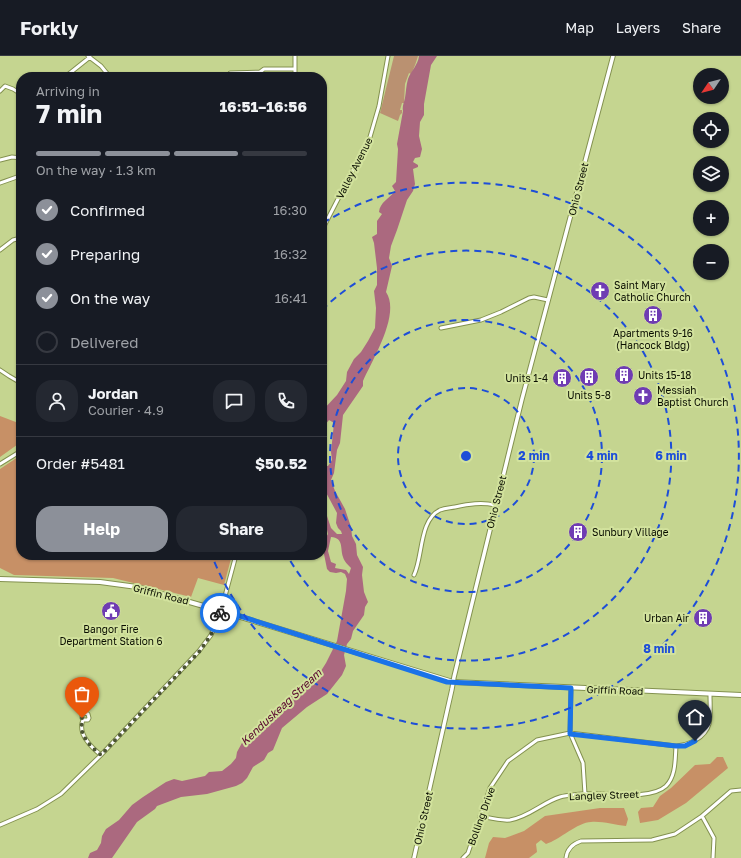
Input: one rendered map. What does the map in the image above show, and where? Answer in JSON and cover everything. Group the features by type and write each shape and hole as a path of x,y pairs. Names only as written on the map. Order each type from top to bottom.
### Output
{"main road":[{"name":"Griffin Road","path":"0,579 100,582 137,588 221,610 453,682 741,696"}],"street":[{"path":"295,56 295,72"},
{"name":"Valley Avenue","path":"327,220 370,137 379,106 388,56"},
{"name":"Ohio Street","path":"414,858 453,682 495,504 613,56"},
{"path":"71,72 89,57 101,66 106,72"},
{"path":"260,72 264,69 295,69"},
{"path":"0,91 5,86 16,91"},
{"path":"0,160 16,157"},
{"path":"0,183 16,177"},
{"path":"0,250 16,239"},
{"path":"441,328 481,320 529,298 534,297 548,300"},
{"path":"0,370 16,380"},
{"path":"0,464 16,454"},
{"path":"414,575 418,568 427,526 433,515 440,510 472,504 495,504"},
{"path":"0,825 37,809 61,794 101,755 199,652 211,635 221,610 235,560"},
{"path":"571,688 570,734 584,763 585,794"},
{"name":"Bolling Drive","path":"463,858 468,853 490,788 508,761 537,740 570,734 685,746 695,741 709,726 710,694"},
{"path":"83,720 81,728 85,738 101,755"},
{"name":"Langley Street","path":"480,816 499,820 510,820 523,816 560,797 585,794 630,795 656,793 666,786 673,776 676,746"},
{"path":"566,858 570,848 575,843 581,841 652,840 675,834 702,816 731,791 741,790"},
{"path":"702,816 714,838 713,858"}],"shaded area":[{"path":"394,56 418,56 413,70 411,74 409,73 405,84 404,103 402,103 400,110 402,110 402,113 398,121 380,113"},
{"path":"419,56 437,56 431,65 424,104 424,115 420,122 419,136 422,149 420,157 415,158 413,162 418,165 418,167 413,169 415,184 413,191 407,200 391,246 389,258 392,266 386,292 390,301 388,324 384,337 363,381 363,386 343,415 340,443 337,450 334,473 331,480 345,509 351,527 352,536 356,544 357,555 363,567 362,575 364,592 368,602 365,607 364,615 353,631 351,639 347,644 344,655 346,666 342,675 327,694 307,707 282,728 273,750 268,753 264,760 253,767 247,778 242,783 207,794 181,797 157,806 137,822 112,858 88,858 90,853 97,850 106,829 119,820 132,805 143,797 166,782 174,779 182,781 205,776 209,772 222,771 231,764 236,758 237,752 243,741 255,735 258,730 263,727 269,717 283,706 295,689 300,686 305,687 309,685 311,679 319,674 337,641 347,579 345,574 341,572 330,572 327,569 325,560 327,560 327,516 331,528 337,534 342,534 336,523 337,513 327,494 327,466 332,460 331,452 334,423 329,420 327,422 327,406 337,395 346,381 347,372 354,359 361,352 375,328 376,308 374,291 377,285 377,268 372,237 377,234 377,221 382,214 379,212 381,206 395,191 392,186 396,182 397,144 406,87 408,79","holes":["331,537 340,541 342,554 346,563 351,568 349,574 346,570 335,568 336,564 331,562 328,551"]},
{"path":"0,416 16,422 16,446 0,457"},
{"path":"16,458 16,560 231,560 224,585 198,578 191,597 113,578 14,575 0,568 0,469"},
{"path":"717,757 723,757 728,768 686,803 658,820 640,823 638,812 641,808 653,807 660,796 671,788 695,765 710,764"},
{"path":"600,808 624,808 628,819 626,826 600,822 586,823 546,844 541,840 536,844 537,852 529,858 485,858 489,843 493,837 505,838 524,831 545,816"}],"way so far":[{"path":"82,718 81,728 85,738 101,755 199,652 211,635 220,613"}],"place":[{"name":"Saint Mary Catholic Church","path":"600,291"},
{"name":"Apartments 9-16 (Hancock Bldg)","path":"653,315"},
{"name":"Units 15-18","path":"624,375"},
{"name":"Units 5-8","path":"589,377"},
{"name":"Units 1-4","path":"562,378"},
{"name":"Messiah Baptist Church","path":"643,396"},
{"name":"Sunbury Village","path":"578,532"},
{"name":"Bangor Fire Department Station 6","path":"111,611"},
{"name":"Urban Air","path":"703,618"}],"route":[{"path":"220,613 221,610 447,682 571,688 570,734 676,746 685,746 695,741"}],"water label":[{"name":"Kenduskeag Stream","path":"281,707"}]}
